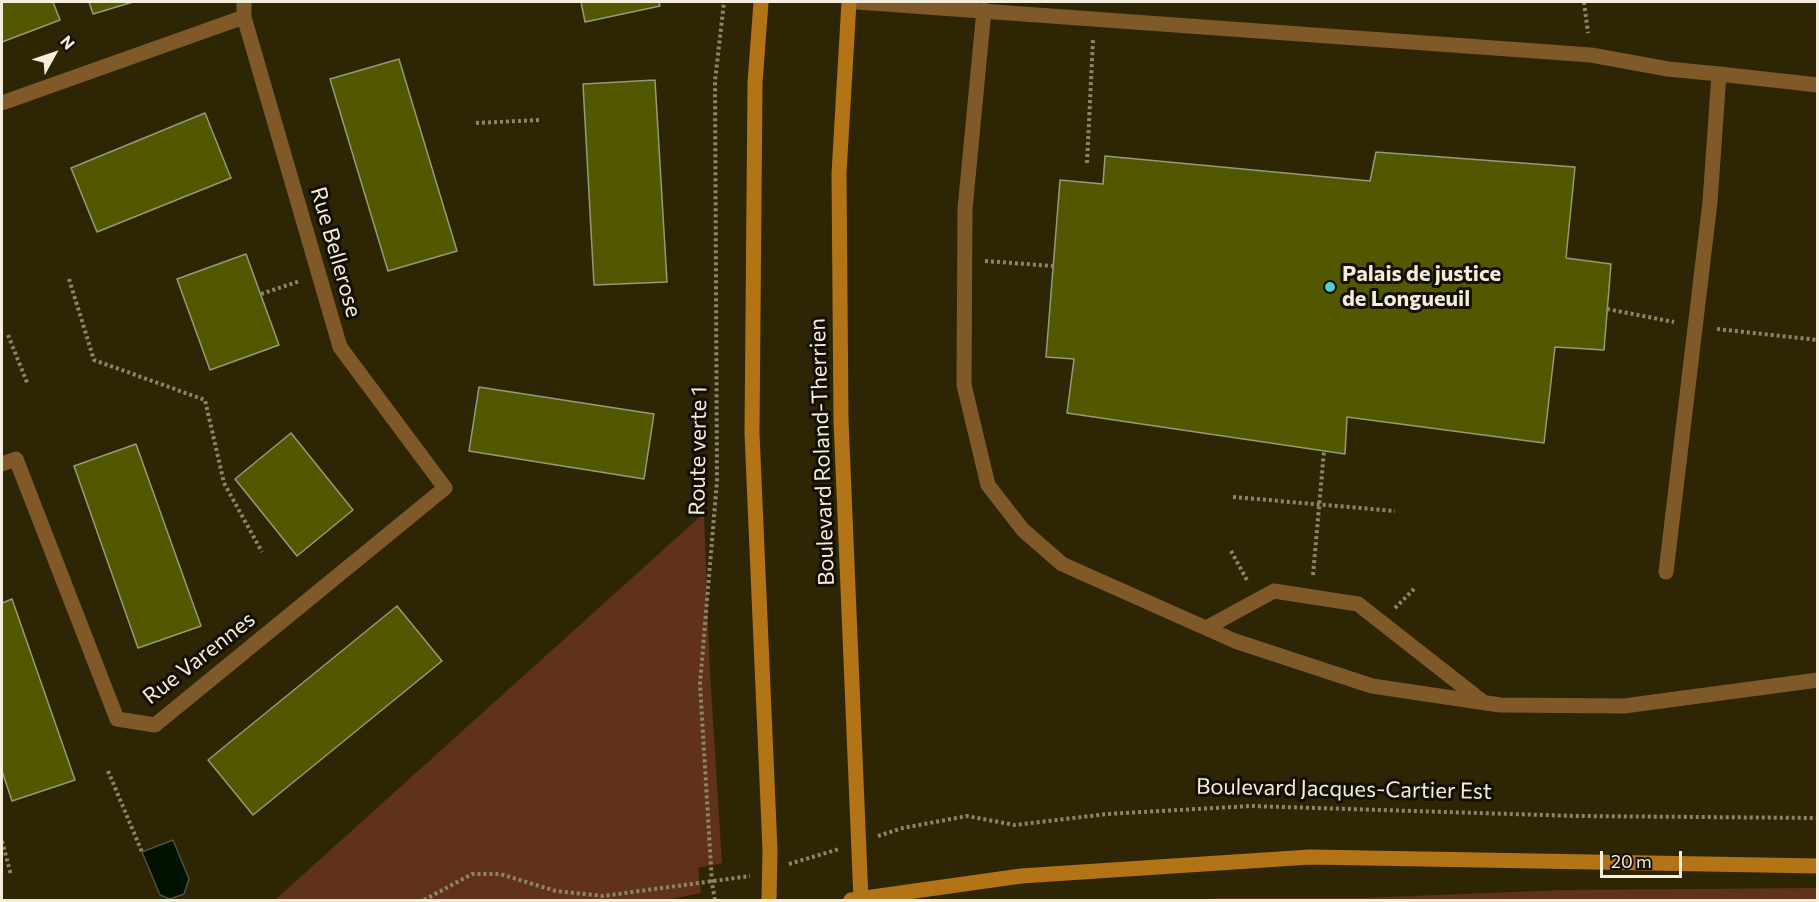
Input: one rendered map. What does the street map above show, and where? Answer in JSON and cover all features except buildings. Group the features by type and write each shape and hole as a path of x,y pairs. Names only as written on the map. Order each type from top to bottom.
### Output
{"main road":[{"path":"761,2 755,83 752,433 770,850 769,900"},
{"name":"Boulevard Roland-Therrien","path":"849,2 839,173 841,397 859,842 858,900"},
{"path":"858,900 1021,876 1310,857 1818,866"}],"street":[{"name":"Rue Bellerose","path":"244,2 244,18 340,347 445,488"},
{"path":"857,2 1591,54 1668,69 1818,85"},
{"path":"984,10 965,209 964,385 988,486 1023,530 1062,564 1235,641 1372,686 1500,705 1624,706 1818,680"},
{"path":"2,102 244,18"},
{"path":"1666,572 1710,202 1719,74"},
{"name":"Rue Varennes","path":"2,464 16,459 117,719 155,725 445,488"},
{"path":"1206,628 1274,591 1358,604 1484,703"}],"path":[{"name":"Route verte 1","path":"715,900 712,883 700,684 717,481 715,81 724,2"},
{"path":"1584,2 1591,54"},
{"path":"1087,163 1094,19"},
{"path":"476,123 540,120"},
{"path":"965,260 1053,266"},
{"path":"261,294 319,275"},
{"path":"69,279 94,360 205,400 224,483 262,552"},
{"path":"8,335 28,385"},
{"path":"1312,597 1324,451"},
{"path":"1233,497 1395,511"},
{"path":"1231,551 1258,600"},
{"path":"108,771 142,852"},
{"name":"Boulevard Jacques-Cartier Est","path":"424,900 472,874 500,874 556,891 603,896 712,883 768,871 903,828 967,816 1015,825 1107,814 1251,806 1576,816 1818,818"},
{"path":"2,841 11,875"}],"shaded area":[{"path":"704,513 710,673 722,863 698,868 701,893 665,900 275,900"},
{"path":"173,840 189,879 184,894 170,899 160,895 142,852"},
{"path":"1818,888 1817,900 1196,900 1361,898 1564,890"}],"place":[{"name":"Palais de justice de Longueuil","path":"1330,287"}]}
